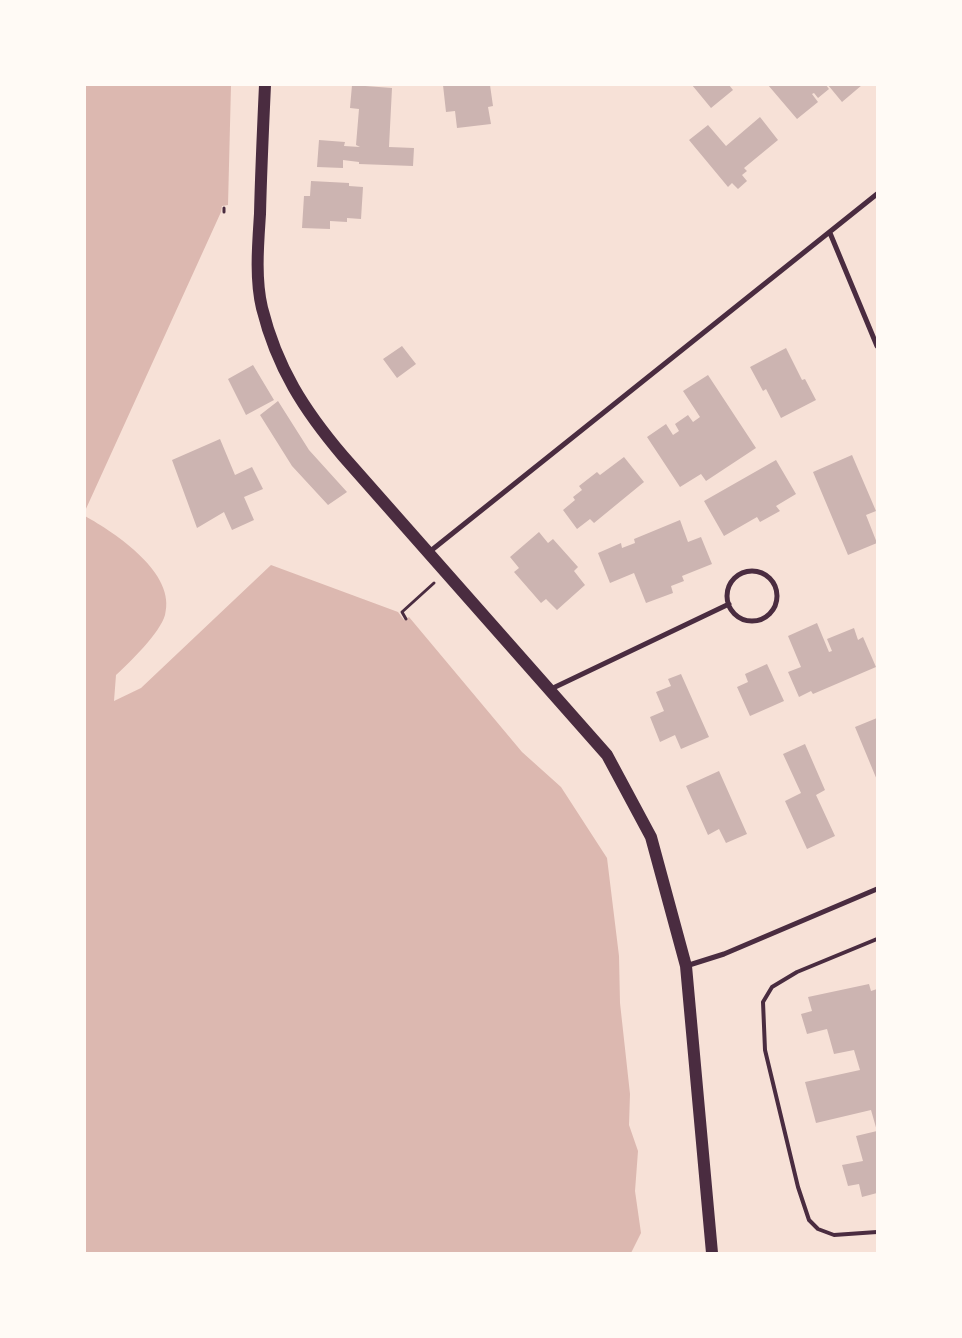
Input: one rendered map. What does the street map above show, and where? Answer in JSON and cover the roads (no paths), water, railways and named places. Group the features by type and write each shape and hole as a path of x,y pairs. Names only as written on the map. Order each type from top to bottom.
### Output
{"main road":[{"path":"265,85 259,275 262,306 272,340 289,381 316,424 427,554 607,754 651,837 686,966 712,1253"}],"street":[{"path":"427,554 877,194"},
{"path":"830,233 877,346"},
{"path":"752,572 764,575 771,580 777,593 772,612 761,620 742,619 737,616 729,604 729,588 734,580 745,573 752,572"},
{"path":"551,690 729,604"},
{"path":"686,966 724,954 877,889"}],"lane":[{"path":"877,939 797,972 772,988 763,1002 766,1050 798,1187 808,1220 818,1230 834,1235 877,1232"}]}
